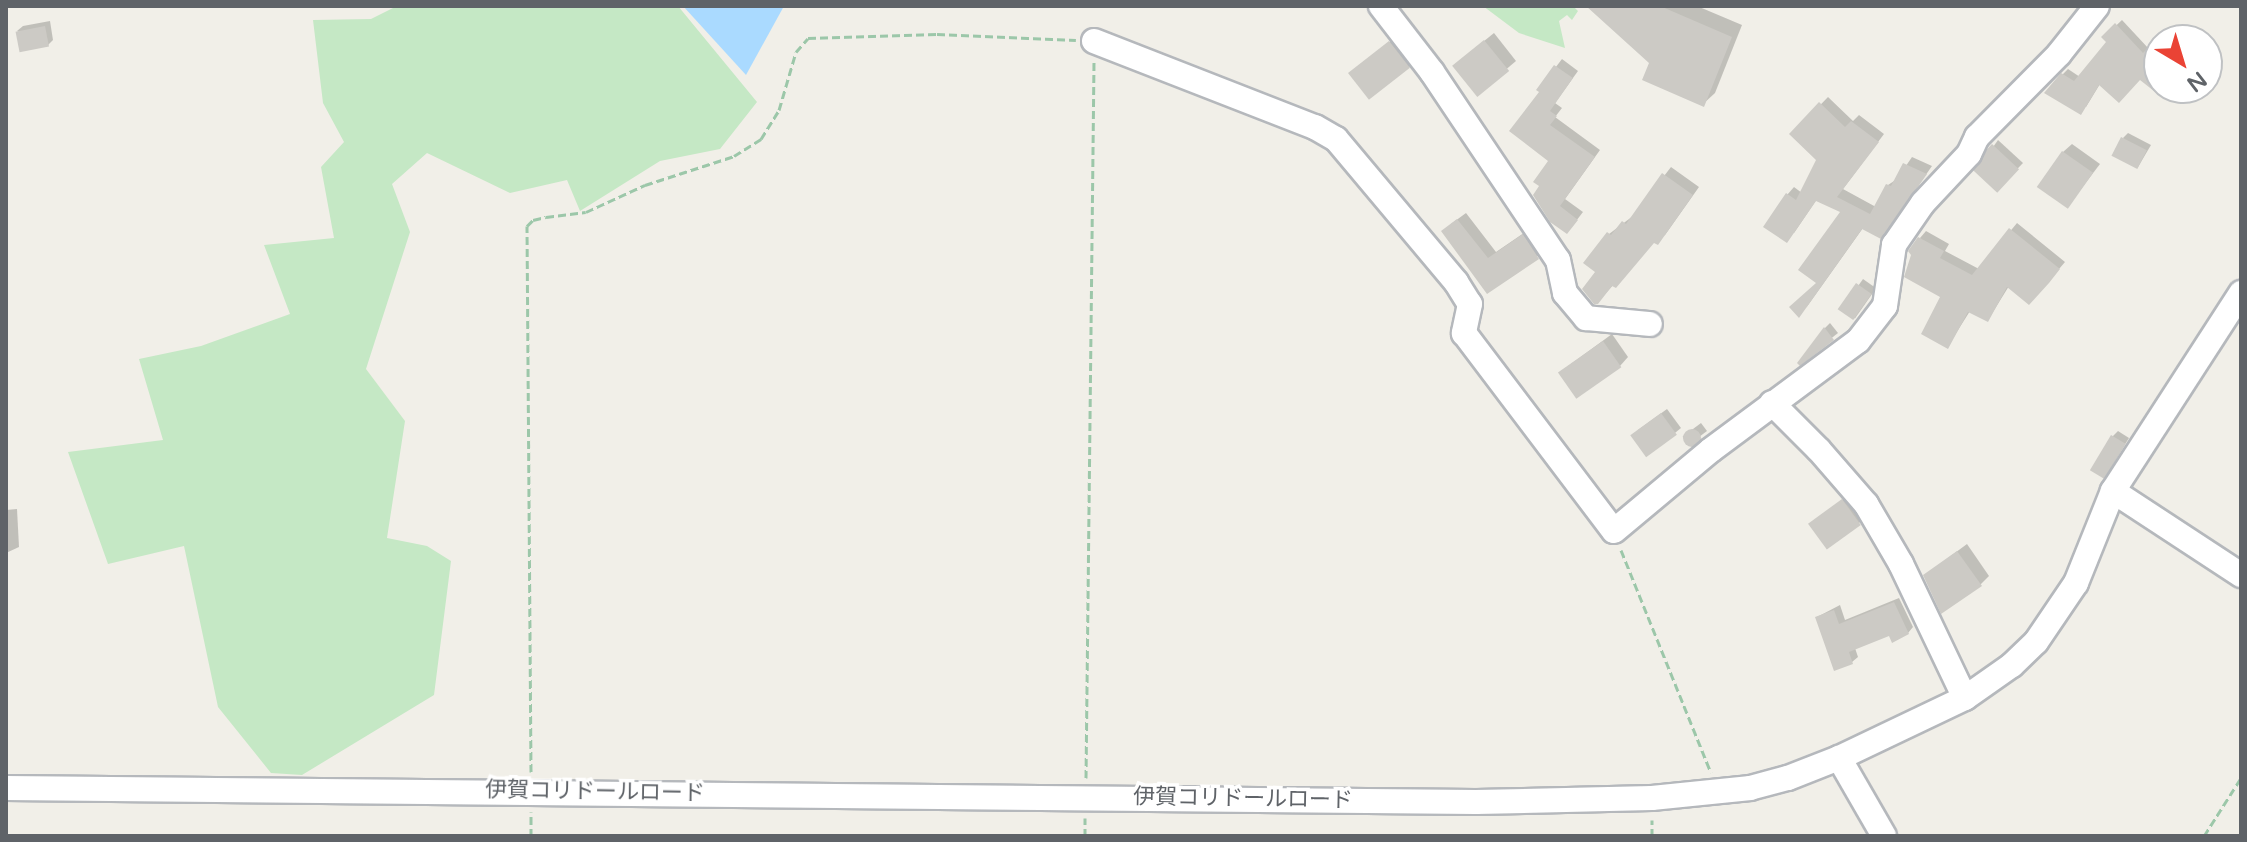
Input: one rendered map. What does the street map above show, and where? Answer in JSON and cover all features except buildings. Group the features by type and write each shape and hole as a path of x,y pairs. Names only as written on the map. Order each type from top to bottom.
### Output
{"street":[{"path":"1381,6 1432,72 1558,260 1565,293 1586,318 1650,324"},
{"path":"1094,41 1315,127 1336,139 1456,282 1470,304 1464,333 1614,531 1772,403 1858,341 1885,306 1894,245 1923,203 1969,154 1977,137 2059,54 2097,6"},
{"name":"伊賀コリドールロード","path":"6,788 1476,802 1719,793 1788,778 1839,758 1965,698 2012,665 2036,642 2076,583 2113,491 2241,293"},
{"path":"1772,403 1866,504 1901,564 1965,698"},
{"path":"2113,491 2241,575"},
{"path":"1839,758 1884,836"}],"path":[{"path":"532,791 527,226 533,220 586,212 645,185 734,156 761,139 779,110 796,52 808,38 937,34 1094,41 1085,798"},
{"path":"1614,531 1719,793"},
{"path":"2204,836 2241,778"}],"green space":[{"path":"397,6 678,6 757,102 720,149 660,161 580,211 567,180 510,193 427,153 392,184 410,232 366,369 405,421 387,538 427,546 451,561 434,695 302,775 271,773 218,707 184,546 108,564 68,452 163,440 139,359 201,346 290,314 264,245 334,238 321,167 344,142 323,103 313,20 371,19"},
{"path":"1483,6 1573,6 1578,11 1572,20 1567,15 1559,21 1565,48 1519,33"}],"water":[{"path":"683,6 784,6 746,75"}]}
